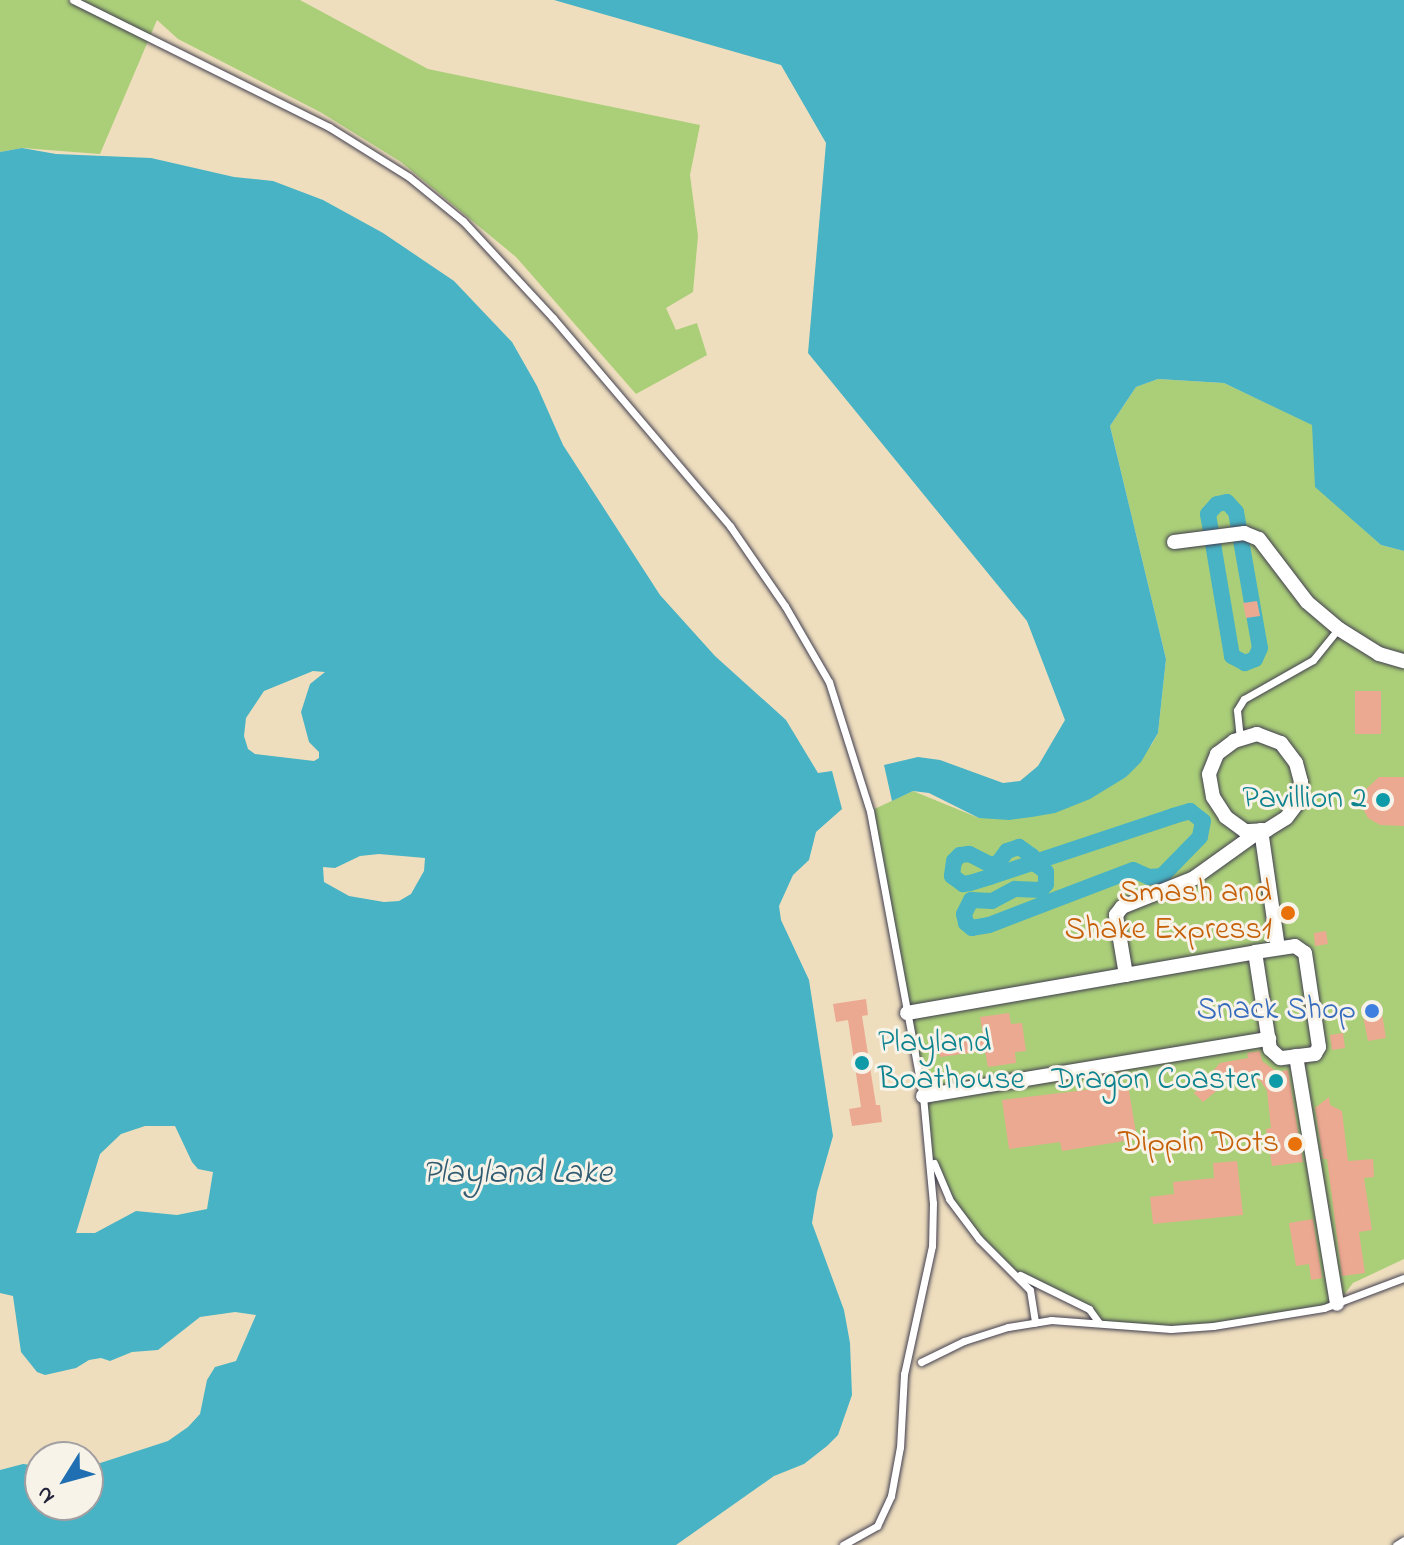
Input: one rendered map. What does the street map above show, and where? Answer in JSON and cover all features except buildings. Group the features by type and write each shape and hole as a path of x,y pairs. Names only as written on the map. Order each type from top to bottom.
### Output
{"street":[{"path":"1174,542 1244,533 1259,539 1307,602 1339,629 1379,654 1404,661"},
{"path":"1126,975 1116,915 1122,907 1194,878 1261,830 1286,818 1299,801 1296,763 1281,743 1257,734 1240,739 1217,754 1209,774 1213,797 1226,817 1245,831 1261,830"},
{"path":"1261,830 1278,948"},
{"path":"907,1013 1126,975 1255,952 1278,948 1295,946 1305,953 1319,1047 1315,1054 1280,1058 1270,1049 1255,952"},
{"path":"923,1096 1269,1039"},
{"path":"1296,1056 1337,1304"}],"lane":[{"path":"73,0 329,127 409,177 463,221 553,318 730,526 785,606 829,682 870,811 923,1096 931,1158 932,1246 904,1374 900,1447 891,1496 877,1526 843,1545"},
{"path":"1240,739 1237,710 1244,699 1313,660 1339,629"},
{"path":"931,1158 949,1199 979,1239 1030,1290 1035,1323"},
{"path":"1016,1274 1089,1309 1099,1323"},
{"path":"921,1362 964,1341 1008,1327 1035,1323 1099,1323 1171,1329 1213,1326 1276,1318 1337,1304 1404,1278"},
{"path":"1396,1545 1404,1540"}],"green space":[{"path":"0,0 300,0 428,69 700,125 690,175 698,236 693,292 666,308 676,330 697,323 707,355 636,394 516,257 401,162 322,113 178,39 157,20 100,154 22,148 0,152"},
{"path":"1158,379 1224,383 1313,425 1316,487 1381,545 1404,551 1404,1259 1353,1283 1337,1304 1324,1308 1171,1329 1099,1323 1089,1309 1016,1274 949,1199 931,1158 870,811 913,791 979,818 1126,777 1152,744 1158,733 1166,659 1110,426 1136,387"}],"water":[{"path":"554,0 1404,0 1404,551 1381,545 1315,487 1312,425 1224,383 1158,379 1136,387 1110,426 1166,659 1158,733 1141,762 1126,777 1090,799 1055,813 1032,817 1009,820 979,818 929,793 913,791 892,801 884,765 918,757 940,760 1003,783 1020,781 1038,766 1065,720 1027,621 808,353 826,143 781,65"},
{"name":"Playland Lake","path":"22,148 56,154 151,158 234,177 273,181 323,200 383,233 454,281 512,342 537,386 563,445 660,595 715,656 786,720 818,773 832,771 842,809 816,832 809,860 793,875 779,906 781,920 809,980 833,1136 817,1192 812,1223 844,1310 850,1343 852,1395 838,1435 827,1446 804,1464 774,1476 676,1545 0,1545 0,1470 24,1464 24,1521 104,1521 104,1462 168,1441 188,1427 200,1414 207,1380 215,1367 236,1361 256,1315 235,1312 200,1317 158,1350 132,1352 110,1361 101,1358 89,1360 76,1368 45,1375 37,1372 21,1352 13,1296 0,1293 0,152","holes":["313,671 325,672 310,684 301,712 309,742 319,752 319,758 314,761 255,754 248,749 244,736 246,718 264,691","379,854 425,858 424,871 411,894 399,901 384,902 349,896 324,882 323,867 335,868 360,856","145,1126 175,1126 192,1162 198,1169 213,1172 207,1209 177,1215 136,1211 95,1233 76,1233 100,1154 121,1134"]}],"waterway":[{"path":"1227,502 1236,512 1260,648 1255,659 1245,663 1232,656 1208,514 1217,504 1227,502"},
{"path":"989,925 972,928 966,923 964,914 971,900 992,901 1015,889 1041,890 1046,884 1046,872 1037,865 1032,856 1019,847 1007,851 998,863 991,865 969,854 960,855 954,861 952,876 963,884 990,877 1173,816 1190,811 1203,821 1200,837 1162,876 1149,877 1133,870 989,925"}],"place":[{"name":"Pavillion 2","path":"1383,800"},
{"name":"Smash and Shake Express1","path":"1288,913"},
{"name":"Snack Shop","path":"1372,1011"},
{"name":"Playland Boathouse","path":"862,1063"},
{"name":"Dragon Coaster","path":"1276,1081"},
{"name":"Dippin Dots","path":"1295,1144"}]}
